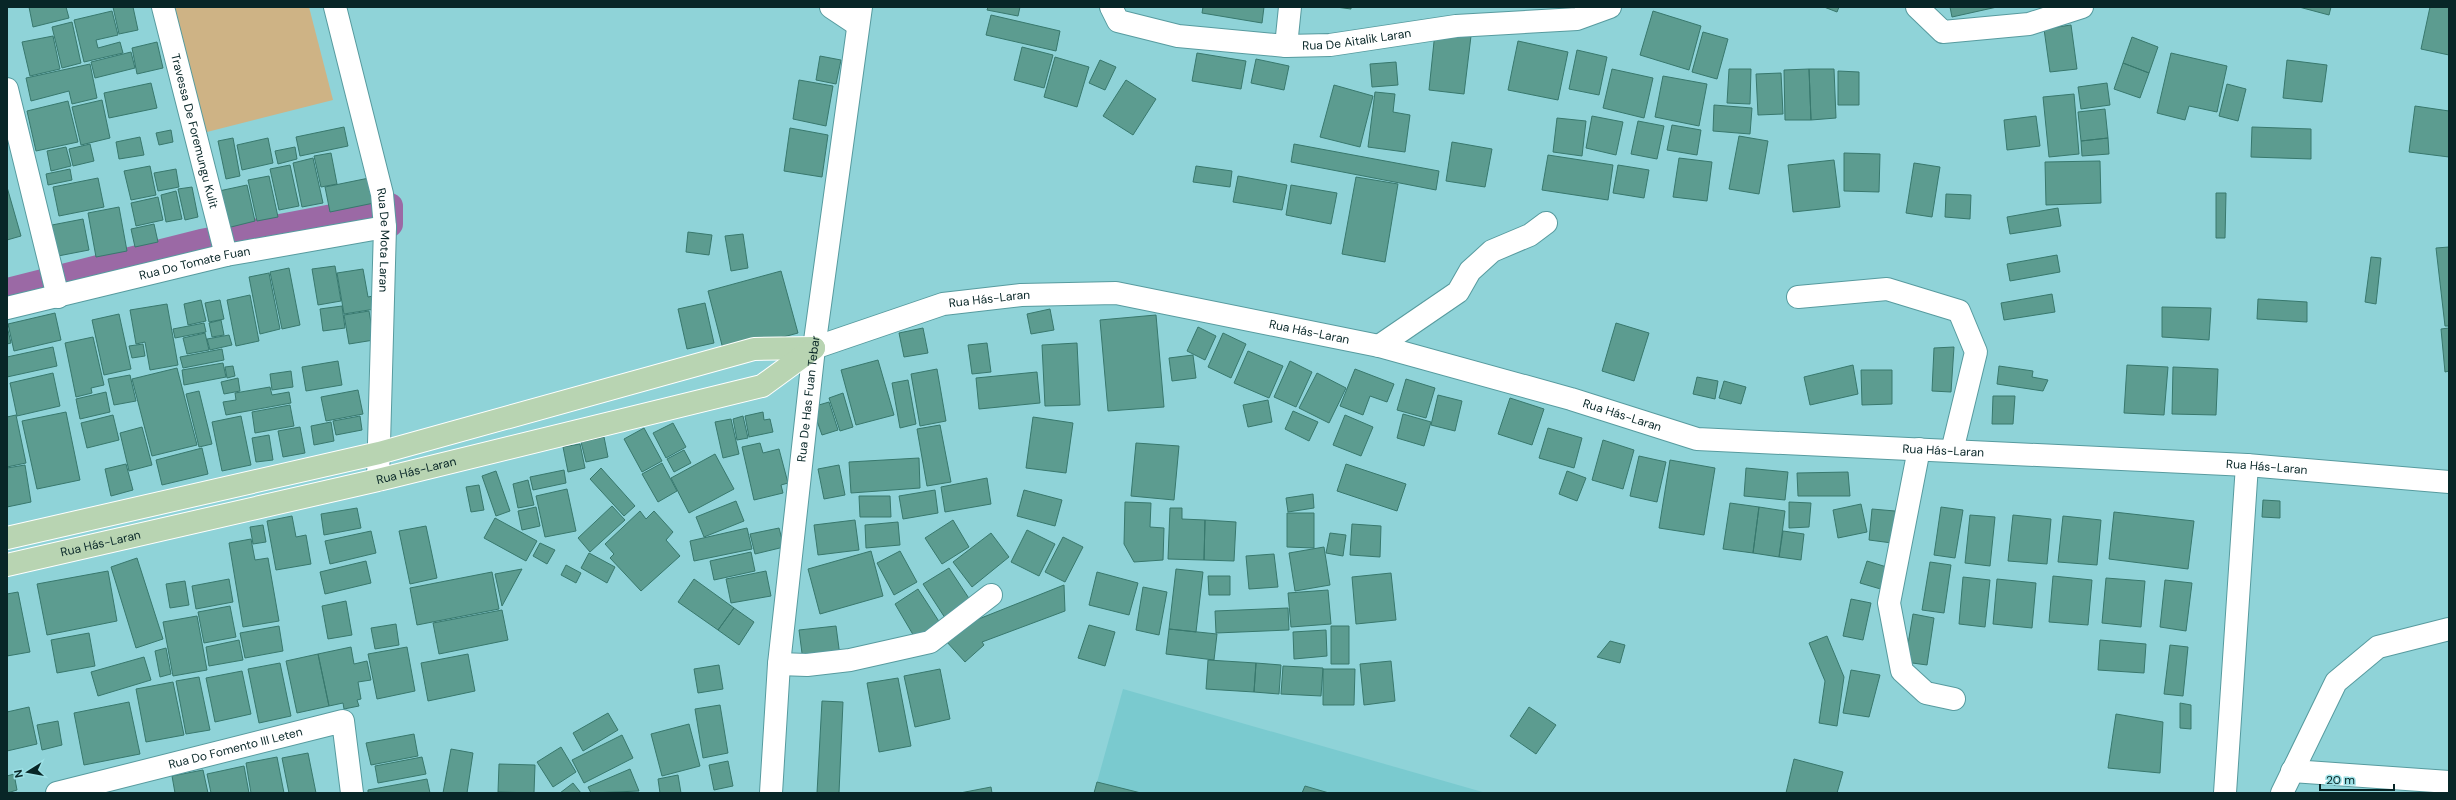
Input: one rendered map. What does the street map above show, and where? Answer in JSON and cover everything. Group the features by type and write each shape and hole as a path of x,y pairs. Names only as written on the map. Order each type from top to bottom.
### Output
{"main road":[{"name":"Rua Hás-Laran","path":"7,538 379,453 754,349 814,348"},
{"name":"Rua Hás-Laran","path":"7,565 378,480 762,386 814,348"}],"street":[{"name":"Travessa De Foremungu Kulit","path":"163,7 226,255"},
{"name":"Rua De Mota Laran","path":"335,7 382,194 385,227 378,480"},
{"path":"831,7 860,16"},
{"name":"Rua De Aitalik Laran","path":"1111,7 1118,21 1178,36 1286,46 1330,45 1456,26 1577,19 1610,7"},
{"path":"1286,46 1290,7"},
{"path":"1917,7 1943,32 2029,24 2082,7"},
{"name":"Rua De Has Fuan Tebar","path":"771,793 779,664 814,348 860,16"},
{"path":"7,88 58,296"},
{"path":"1379,346 1458,292 1470,271 1492,251 1530,234 1546,223"},
{"name":"Rua Do Tomate Fuan","path":"7,308 226,255 385,227"},
{"path":"1798,297 1887,289 1959,311 1976,352 1952,451"},
{"name":"Rua Hás-Laran","path":"814,348 943,304 1021,295 1116,293 1379,346 1572,399 1697,438 2247,465 2449,482"},
{"path":"1919,449 1889,603 1902,670 1926,693 1954,699"},
{"path":"2225,793 2247,465"},
{"path":"779,664 807,665 850,660 930,642 992,595"},
{"path":"2282,793 2336,682 2378,647 2449,629"},
{"name":"Rua Do Fomento III Leten","path":"57,793 342,721 352,793"},
{"path":"2292,771 2449,782"}],"shaded area":[{"path":"171,7 309,7 333,100 203,133"},
{"path":"1123,689 1486,793 1094,793"}],"building":[{"path":"29,7 66,7 69,18 33,27"},
{"path":"113,7 133,7 138,30 119,34"},
{"path":"988,7 1020,7 1018,16 987,10"},
{"path":"1203,7 1264,7 1262,23 1202,13"},
{"path":"1336,7 1351,7 1351,9"},
{"path":"1824,7 1839,7 1837,12"},
{"path":"1950,7 1997,7 1952,17"},
{"path":"2299,7 2331,7 2329,15"},
{"path":"2430,7 2449,7 2449,55 2421,49"},
{"path":"112,11 118,35 96,40 98,48 120,42 123,53 84,62 74,20"},
{"path":"1653,11 1701,26 1689,70 1640,55"},
{"path":"991,15 1060,31 1056,51 986,35"},
{"path":"72,22 81,63 62,68 52,27"},
{"path":"2071,25 2077,69 2050,72 2044,29"},
{"path":"1435,32 1471,36 1464,94 1429,90"},
{"path":"1703,32 1728,39 1717,79 1692,72"},
{"path":"53,36 60,69 30,76 22,42"},
{"path":"2132,37 2158,47 2149,73 2123,63"},
{"path":"1518,41 1568,52 1558,100 1508,90"},
{"path":"157,42 163,68 137,74 132,48"},
{"path":"1022,47 1053,55 1044,88 1014,80"},
{"path":"1577,50 1607,57 1599,95 1569,89"},
{"path":"131,52 135,68 95,78 91,62"},
{"path":"1197,53 1246,61 1241,89 1192,81"},
{"path":"2171,53 2227,66 2217,112 2189,106 2185,120 2157,113"},
{"path":"820,56 841,60 836,84 816,80"},
{"path":"1055,57 1089,67 1077,107 1044,97"},
{"path":"1256,59 1289,66 1284,90 1251,83"},
{"path":"1100,60 1116,67 1105,90 1089,83"},
{"path":"2287,60 2327,65 2322,102 2283,98"},
{"path":"1396,62 1398,85 1372,87 1370,64"},
{"path":"2123,63 2149,73 2140,98 2114,89"},
{"path":"90,64 97,98 72,104 69,91 31,101 26,78"},
{"path":"1612,69 1653,78 1644,118 1603,108"},
{"path":"1729,69 1751,69 1750,104 1727,103"},
{"path":"1809,69 1834,69 1836,118 1811,120"},
{"path":"1809,69 1811,120 1785,120 1784,70"},
{"path":"1838,71 1859,72 1859,105 1838,105"},
{"path":"1781,73 1783,114 1758,115 1756,74"},
{"path":"1663,76 1707,84 1699,126 1655,117"},
{"path":"799,80 833,86 826,126 793,119"},
{"path":"1126,80 1156,99 1133,135 1103,116"},
{"path":"151,83 157,108 109,118 104,93"},
{"path":"2107,83 2110,105 2081,109 2078,87"},
{"path":"2227,84 2246,89 2238,121 2219,116"},
{"path":"1334,85 1373,96 1360,147 1320,137"},
{"path":"1375,92 1395,94 1393,112 1410,115 1405,152 1368,147"},
{"path":"2074,94 2079,154 2049,157 2043,97"},
{"path":"102,100 110,138 81,145 72,107"},
{"path":"68,101 78,142 36,151 27,111"},
{"path":"1714,105 1752,108 1750,134 1713,131"},
{"path":"2415,106 2449,111 2449,157 2409,152"},
{"path":"2105,109 2108,138 2081,141 2078,112"},
{"path":"1592,116 1623,122 1616,155 1586,148"},
{"path":"2036,116 2040,146 2007,150 2004,120"},
{"path":"1557,118 1586,121 1582,156 1553,152"},
{"path":"1638,121 1664,126 1657,159 1631,154"},
{"path":"1672,125 1701,130 1697,155 1667,150"},
{"path":"344,127 348,146 300,156 296,137"},
{"path":"2252,127 2311,129 2311,159 2251,157"},
{"path":"790,128 828,135 822,177 784,171"},
{"path":"171,130 173,142 159,145 156,133"},
{"path":"1739,136 1768,141 1759,194 1729,189"},
{"path":"140,137 144,155 119,159 116,142"},
{"path":"233,138 240,176 226,179 218,141"},
{"path":"268,138 273,163 242,170 237,145"},
{"path":"2108,138 2109,154 2082,156 2081,141"},
{"path":"1452,142 1492,149 1485,187 1446,181"},
{"path":"90,144 94,161 73,166 69,149"},
{"path":"1294,144 1439,171 1436,190 1291,162"},
{"path":"66,147 71,166 51,171 47,151"},
{"path":"295,147 297,159 278,164 275,151"},
{"path":"331,153 337,184 321,187 314,156"},
{"path":"1844,153 1880,154 1879,192 1844,191"},
{"path":"1548,155 1613,165 1608,200 1542,190"},
{"path":"313,158 323,203 302,207 293,163"},
{"path":"1679,158 1712,162 1707,201 1673,197"},
{"path":"1834,160 1840,207 1793,212 1788,165"},
{"path":"2100,161 2101,203 2046,205 2045,162"},
{"path":"1914,163 1940,167 1932,217 1906,213"},
{"path":"290,165 299,206 279,210 270,169"},
{"path":"1618,165 1649,170 1644,198 1613,193"},
{"path":"150,166 156,195 131,200 124,171"},
{"path":"1196,166 1232,171 1230,187 1193,182"},
{"path":"70,169 72,180 48,185 46,174"},
{"path":"176,169 179,187 158,191 154,173"},
{"path":"269,176 278,217 257,221 248,180"},
{"path":"1238,176 1287,185 1282,210 1233,202"},
{"path":"1356,177 1398,184 1385,262 1342,254"},
{"path":"98,178 104,207 59,216 53,187"},
{"path":"369,178 374,203 330,212 325,187"},
{"path":"247,185 255,221 227,228 219,191"},
{"path":"1291,185 1337,193 1331,224 1286,215"},
{"path":"7,187 21,236 7,240"},
{"path":"192,187 198,217 185,220 178,189"},
{"path":"176,191 182,219 166,222 161,195"},
{"path":"2216,193 2226,193 2225,238 2216,238"},
{"path":"1946,194 1971,195 1970,219 1945,217"},
{"path":"158,197 163,220 136,226 131,203"},
{"path":"119,207 127,251 96,257 88,213"},
{"path":"2058,208 2061,226 2010,234 2007,217"},
{"path":"83,219 89,250 58,256 52,225"},
{"path":"154,224 158,242 135,247 131,229"},
{"path":"688,232 712,235 709,255 686,252"},
{"path":"743,234 748,268 731,271 725,236"},
{"path":"2449,247 2449,326 2445,326 2436,248"},
{"path":"2057,255 2060,272 2010,281 2007,264"},
{"path":"2371,257 2381,258 2376,304 2365,302"},
{"path":"335,266 341,301 318,305 312,269"},
{"path":"289,268 300,325 282,329 270,272"},
{"path":"363,269 368,297 373,296 375,309 344,314 337,273"},
{"path":"781,271 798,333 724,353 708,291"},
{"path":"269,273 280,329 260,334 249,277"},
{"path":"2052,294 2055,312 2004,320 2001,303"},
{"path":"250,295 259,341 236,346 227,300"},
{"path":"2258,299 2307,302 2307,322 2257,319"},
{"path":"201,300 206,321 188,325 184,304"},
{"path":"220,300 224,319 209,322 205,303"},
{"path":"705,303 714,343 687,349 678,309"},
{"path":"167,304 178,365 150,370 145,342 136,344 130,310"},
{"path":"342,306 345,328 323,331 320,309"},
{"path":"2162,307 2211,308 2209,340 2162,337"},
{"path":"1050,309 1054,330 1031,334 1027,314"},
{"path":"369,311 374,340 349,344 344,315"},
{"path":"55,313 61,340 14,351 8,324"},
{"path":"119,314 131,369 104,375 92,320"},
{"path":"1156,315 1164,407 1108,411 1100,320"},
{"path":"221,320 224,335 212,337 209,323"},
{"path":"204,323 206,332 175,338 173,329"},
{"path":"1616,323 1649,333 1634,381 1602,371"},
{"path":"7,326 11,343 7,344"},
{"path":"1198,327 1216,336 1205,360 1187,351"},
{"path":"923,328 928,353 904,357 899,333"},
{"path":"2449,328 2449,371 2445,372 2441,329"},
{"path":"205,333 209,350 187,354 183,338"},
{"path":"1223,333 1246,344 1231,378 1208,367"},
{"path":"229,335 232,345 210,350 207,339"},
{"path":"93,337 104,385 91,388 92,393 76,397 65,343"},
{"path":"987,343 991,372 972,374 968,345"},
{"path":"1077,343 1080,405 1045,406 1042,345"},
{"path":"143,344 145,356 132,358 129,346"},
{"path":"53,347 57,366 7,377 7,357"},
{"path":"1954,347 1951,392 1932,391 1934,348"},
{"path":"222,349 224,360 183,368 180,357"},
{"path":"1248,351 1283,366 1269,398 1234,383"},
{"path":"1193,355 1196,378 1172,381 1169,358"},
{"path":"878,360 894,415 856,425 841,370"},
{"path":"338,361 342,385 306,391 302,367"},
{"path":"1290,361 1312,372 1296,407 1274,397"},
{"path":"223,363 226,377 184,385 182,370"},
{"path":"1853,365 1858,394 1810,405 1804,377"},
{"path":"2127,365 2168,367 2164,415 2124,413"},
{"path":"233,366 235,376 227,378 225,367"},
{"path":"1999,366 2033,371 2032,377 2048,380 2043,391 1997,384"},
{"path":"2173,367 2218,369 2216,415 2172,414"},
{"path":"177,368 197,445 152,456 132,379"},
{"path":"937,369 946,421 920,426 911,374"},
{"path":"1355,369 1394,384 1387,402 1370,396 1363,415 1340,406"},
{"path":"1861,370 1892,370 1892,404 1862,405"},
{"path":"291,371 293,387 272,390 270,374"},
{"path":"1037,372 1040,403 979,409 976,378"},
{"path":"53,373 60,406 17,416 10,383"},
{"path":"1317,373 1346,388 1329,423 1299,408"},
{"path":"130,375 136,401 114,405 108,379"},
{"path":"1697,377 1718,381 1715,399 1693,394"},
{"path":"238,378 240,391 224,394 221,382"},
{"path":"1406,379 1435,388 1426,418 1397,410"},
{"path":"908,380 916,424 900,428 892,383"},
{"path":"1724,381 1746,387 1741,404 1719,398"},
{"path":"270,387 272,395 289,392 291,403 226,415 223,402 236,400 235,393"},
{"path":"358,390 363,414 326,421 321,397"},
{"path":"199,391 212,444 199,447 186,394"},
{"path":"106,392 110,412 80,419 76,399"},
{"path":"843,393 853,427 840,431 829,398"},
{"path":"1438,395 1462,401 1455,431 1431,425"},
{"path":"1993,396 2015,396 2013,424 1992,424"},
{"path":"1510,398 1544,409 1532,445 1498,434"},
{"path":"1268,400 1272,422 1248,427 1243,405"},
{"path":"829,402 838,430 822,435 812,407"},
{"path":"290,405 294,426 255,433 252,412"},
{"path":"1293,411 1318,422 1309,441 1285,429"},
{"path":"66,412 80,480 37,489 22,421"},
{"path":"763,412 764,420 770,419 773,432 749,437 745,416"},
{"path":"1403,414 1431,422 1424,446 1397,438"},
{"path":"16,415 26,463 7,467 7,417"},
{"path":"113,415 119,440 87,448 81,423"},
{"path":"1345,415 1373,427 1361,456 1333,445"},
{"path":"241,416 251,465 222,471 212,422"},
{"path":"360,416 362,430 336,435 333,421"},
{"path":"743,416 748,438 737,440 733,419"},
{"path":"1033,417 1073,423 1066,473 1026,468"},
{"path":"731,419 739,454 723,458 715,422"},
{"path":"331,422 334,441 314,445 311,426"},
{"path":"673,423 686,447 666,458 653,433"},
{"path":"940,425 951,482 927,486 917,429"},
{"path":"142,427 152,465 129,471 120,433"},
{"path":"300,427 305,453 283,457 278,431"},
{"path":"644,428 662,461 642,472 624,439"},
{"path":"1548,428 1582,438 1574,468 1539,458"},
{"path":"269,435 273,460 256,462 252,438"},
{"path":"604,437 608,457 586,462 581,442"},
{"path":"1603,440 1634,450 1623,489 1592,480"},
{"path":"760,443 763,453 779,449 788,483 781,485 783,493 754,500 742,447"},
{"path":"1136,443 1179,446 1174,500 1131,496"},
{"path":"580,444 585,468 568,472 563,447"},
{"path":"202,448 208,474 162,485 156,460"},
{"path":"684,450 691,463 674,472 667,459"},
{"path":"715,454 734,489 689,513 671,478"},
{"path":"1639,456 1666,462 1657,502 1630,496"},
{"path":"919,458 920,488 851,493 849,462"},
{"path":"1670,460 1715,468 1704,535 1659,528"},
{"path":"662,463 677,491 658,502 642,474"},
{"path":"126,464 133,490 111,496 105,469"},
{"path":"1346,464 1406,484 1397,511 1337,491"},
{"path":"25,465 31,502 7,507 7,468"},
{"path":"839,465 845,495 824,499 818,469"},
{"path":"601,468 635,506 624,516 590,479"},
{"path":"1746,468 1788,472 1785,500 1744,496"},
{"path":"564,470 566,483 533,490 530,477"},
{"path":"496,471 510,511 496,516 482,476"},
{"path":"1567,471 1586,478 1577,501 1559,494"},
{"path":"1848,472 1850,496 1798,496 1797,473"},
{"path":"987,478 991,504 945,512 941,487"},
{"path":"528,480 534,505 518,508 513,484"},
{"path":"479,485 484,510 471,512 466,487"},
{"path":"567,489 576,531 545,537 536,496"},
{"path":"935,490 938,513 903,519 899,496"},
{"path":"1024,490 1062,500 1055,526 1017,516"},
{"path":"1313,494 1314,508 1288,512 1286,498"},
{"path":"859,496 890,496 891,517 860,517"},
{"path":"2263,500 2280,501 2280,518 2262,517"},
{"path":"736,501 744,521 704,537 696,517"},
{"path":"1125,502 1151,503 1150,527 1164,528 1163,560 1134,562 1124,544"},
{"path":"1789,502 1811,503 1809,527 1789,528"},
{"path":"1730,503 1759,507 1753,553 1723,549"},
{"path":"1861,504 1867,532 1838,538 1833,510"},
{"path":"612,506 625,520 590,552 578,538"},
{"path":"536,507 540,526 522,530 518,511"},
{"path":"1759,507 1785,511 1779,557 1753,553"},
{"path":"1941,507 1963,510 1955,558 1934,555"},
{"path":"357,508 361,528 324,535 321,514"},
{"path":"1170,508 1182,508 1182,519 1205,520 1204,560 1168,559"},
{"path":"1872,509 1895,511 1892,543 1869,540"},
{"path":"640,511 646,519 654,511 673,532 666,540 680,556 641,591 610,558 614,554 605,544"},
{"path":"2114,512 2194,521 2188,569 2109,559"},
{"path":"1287,513 1314,513 1314,548 1287,547"},
{"path":"1970,515 1995,517 1990,566 1965,563"},
{"path":"2013,515 2051,519 2047,564 2008,561"},
{"path":"292,516 296,537 306,535 311,564 276,570 267,521"},
{"path":"2063,516 2101,520 2097,565 2058,562"},
{"path":"495,518 537,541 526,561 484,538"},
{"path":"855,520 859,550 818,555 814,525"},
{"path":"953,520 969,547 942,564 925,538"},
{"path":"1205,520 1236,522 1234,561 1204,560"},
{"path":"898,522 900,545 866,548 865,525"},
{"path":"1352,524 1381,526 1380,557 1350,555"},
{"path":"263,525 266,542 253,544 250,527"},
{"path":"426,526 437,578 410,584 399,531"},
{"path":"747,528 752,549 694,561 690,541"},
{"path":"779,528 784,547 755,554 750,534"},
{"path":"1027,530 1055,544 1039,576 1011,562"},
{"path":"371,531 376,553 330,564 325,541"},
{"path":"1783,531 1804,534 1801,560 1779,557"},
{"path":"991,533 1009,557 972,587 953,562"},
{"path":"1330,533 1346,535 1343,556 1326,553"},
{"path":"1063,537 1083,547 1065,582 1045,572"},
{"path":"251,539 255,560 268,558 279,621 243,627 229,543"},
{"path":"540,543 555,550 547,564 533,556"},
{"path":"1324,547 1330,585 1295,591 1289,553"},
{"path":"871,551 883,596 820,614 808,569"},
{"path":"900,551 917,582 894,595 877,563"},
{"path":"751,552 755,571 714,580 710,561"},
{"path":"589,553 615,567 607,583 581,568"},
{"path":"1274,554 1278,587 1249,589 1246,556"},
{"path":"137,558 163,639 136,648 111,567"},
{"path":"366,561 371,583 325,594 320,572"},
{"path":"1867,561 1890,568 1884,590 1860,583"},
{"path":"1930,562 1951,565 1944,613 1922,610"},
{"path":"566,565 581,573 576,583 561,575"},
{"path":"949,568 974,606 949,624 923,584"},
{"path":"522,569 502,606 495,574"},
{"path":"1176,569 1203,572 1196,632 1169,629"},
{"path":"108,571 117,621 47,635 37,584"},
{"path":"766,571 771,596 731,603 726,579"},
{"path":"492,572 499,609 417,625 410,588"},
{"path":"1097,572 1138,583 1129,615 1089,605"},
{"path":"1391,573 1396,620 1356,624 1352,577"},
{"path":"1208,576 1230,576 1230,595 1209,595"},
{"path":"2053,576 2092,580 2088,625 2049,622"},
{"path":"1963,577 1990,580 1985,627 1959,624"},
{"path":"2106,578 2145,581 2141,627 2102,623"},
{"path":"229,579 233,602 196,609 192,586"},
{"path":"694,579 734,608 718,630 678,602"},
{"path":"1997,579 2036,583 2032,628 1993,624"},
{"path":"2165,580 2192,583 2186,631 2160,627"},
{"path":"185,581 189,605 170,608 166,584"},
{"path":"1064,585 1065,611 982,642 984,645 965,662 946,641 966,624"},
{"path":"1143,587 1167,592 1159,635 1136,630"},
{"path":"918,589 940,623 915,638 895,604"},
{"path":"1328,590 1331,624 1291,627 1288,593"},
{"path":"18,592 30,652 7,656 7,594"},
{"path":"1851,599 1871,603 1863,640 1843,636"},
{"path":"346,601 352,635 328,639 322,606"},
{"path":"230,606 236,637 204,643 198,612"},
{"path":"734,608 754,622 739,645 718,630"},
{"path":"1288,608 1289,630 1216,633 1215,611"},
{"path":"502,610 508,640 439,654 433,623"},
{"path":"1913,614 1934,618 1927,665 1905,662"},
{"path":"197,616 207,670 173,676 163,622"},
{"path":"396,624 399,645 375,649 371,628"},
{"path":"1089,625 1115,632 1105,666 1078,658"},
{"path":"279,626 283,651 245,658 240,633"},
{"path":"836,626 840,656 803,661 799,630"},
{"path":"1331,626 1349,626 1349,664 1331,664"},
{"path":"1169,629 1217,634 1214,660 1166,654"},
{"path":"1326,630 1327,656 1294,659 1293,632"},
{"path":"89,633 95,666 57,673 51,640"},
{"path":"1827,636 1844,677 1837,726 1819,723 1825,681 1809,643"},
{"path":"239,640 243,660 209,666 206,647"},
{"path":"2100,640 2146,644 2144,673 2098,670"},
{"path":"1610,641 1625,645 1620,663 1597,657"},
{"path":"2170,645 2188,647 2183,696 2164,694"},
{"path":"351,647 354,664 367,661 371,680 358,682 361,699 357,700 359,706 344,709 343,703 329,706 318,654"},
{"path":"407,647 415,691 377,699 368,654"},
{"path":"166,648 171,674 160,677 155,651"},
{"path":"318,654 329,706 297,713 286,661"},
{"path":"468,654 475,691 428,701 421,663"},
{"path":"144,657 151,680 98,696 91,672"},
{"path":"1208,660 1256,663 1254,692 1206,689"},
{"path":"1391,661 1395,701 1364,705 1360,664"},
{"path":"280,663 291,716 259,723 248,669"},
{"path":"1256,663 1281,665 1279,694 1254,692"},
{"path":"719,665 723,689 698,693 694,669"},
{"path":"1283,666 1323,668 1321,696 1281,694"},
{"path":"940,669 950,719 915,727 904,676"},
{"path":"1323,669 1355,669 1354,705 1323,705"},
{"path":"1851,670 1880,675 1869,717 1843,713"},
{"path":"242,671 251,714 215,722 206,678"},
{"path":"199,677 210,730 186,734 176,681"},
{"path":"898,678 911,746 879,752 867,683"},
{"path":"173,682 184,735 146,742 136,689"},
{"path":"822,701 843,702 839,793 817,793"},
{"path":"129,702 140,754 84,765 74,713"},
{"path":"2180,703 2191,705 2191,729 2180,728"},
{"path":"720,705 728,753 703,758 695,709"},
{"path":"29,707 37,744 7,751 7,712"},
{"path":"1529,707 1556,725 1536,754 1510,736"},
{"path":"608,713 618,730 583,751 573,733"},
{"path":"2116,714 2163,722 2160,773 2108,768"},
{"path":"58,721 62,745 42,750 37,725"},
{"path":"689,724 700,766 662,776 651,734"},
{"path":"414,734 418,756 371,765 366,743"},
{"path":"622,735 633,758 584,783 572,760"},
{"path":"561,747 576,772 553,787 537,762"},
{"path":"451,749 473,753 467,793 443,793"},
{"path":"308,753 316,793 289,793 282,758"},
{"path":"277,757 284,793 251,793 246,763"},
{"path":"422,757 426,774 378,783 375,766"},
{"path":"1794,759 1843,772 1837,793 1786,793"},
{"path":"728,761 733,786 714,790 709,765"},
{"path":"499,764 535,765 534,793 498,792"},
{"path":"244,766 249,793 211,793 207,774"},
{"path":"630,769 639,791 591,793 588,787"},
{"path":"203,770 208,793 175,793 172,776"},
{"path":"14,774 17,790 7,793 7,776"},
{"path":"678,775 681,793 660,793 658,779"},
{"path":"427,779 430,793 368,793 368,790"},
{"path":"1097,782 1141,793 1094,793"},
{"path":"573,783 581,793 560,793"},
{"path":"1305,786 1329,793 1302,793"},
{"path":"991,787 992,793 960,793"}],"waterway":[{"path":"7,291 201,242 390,206 390,224"}]}
